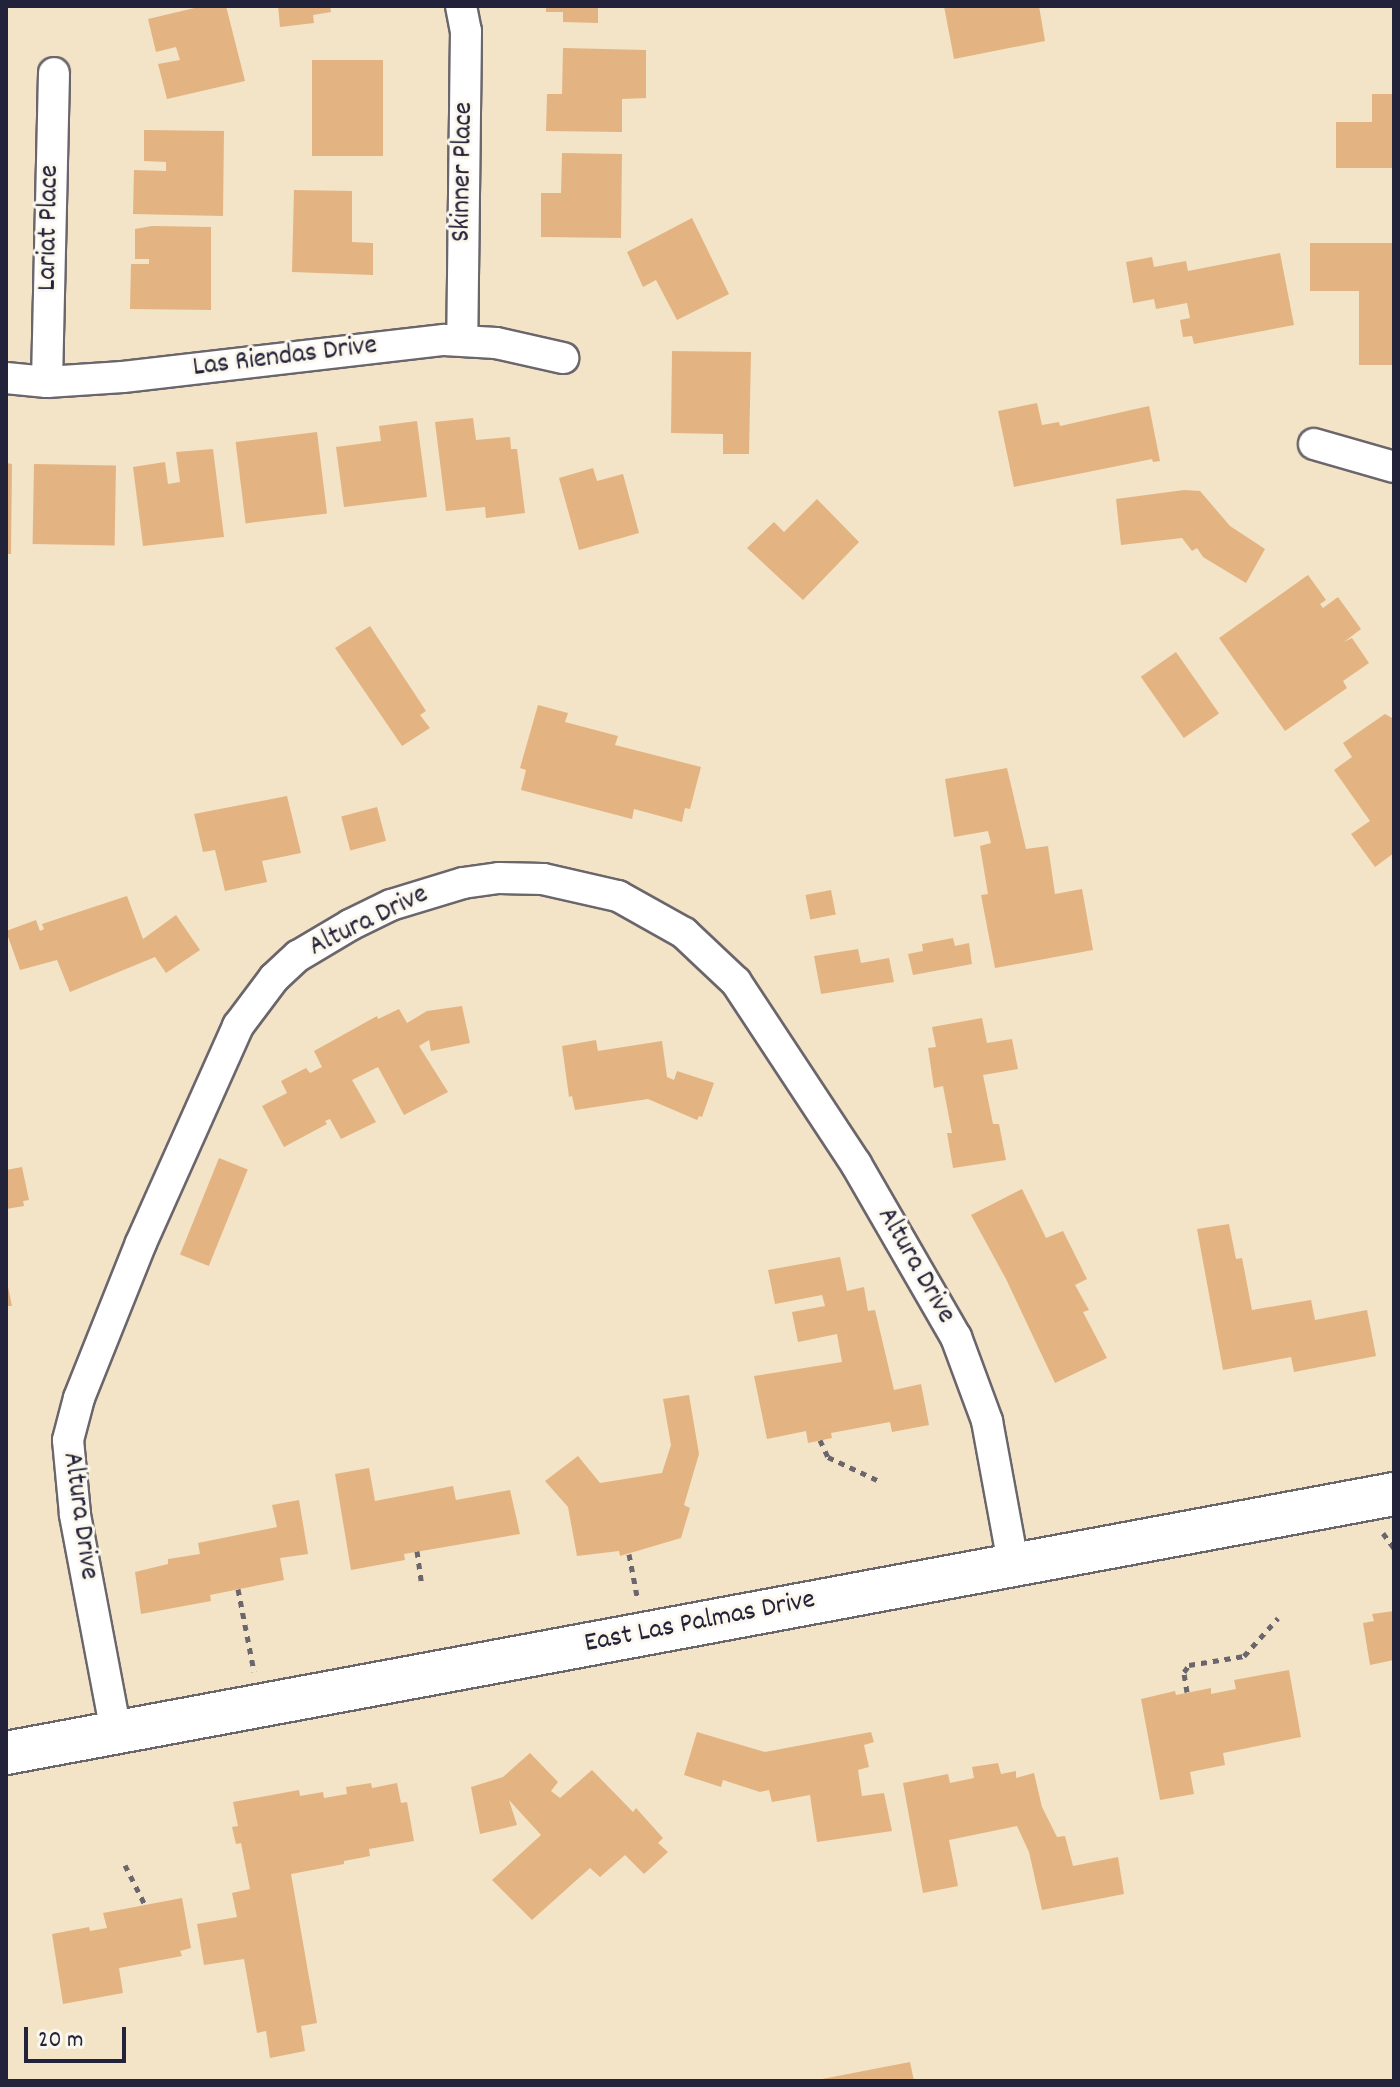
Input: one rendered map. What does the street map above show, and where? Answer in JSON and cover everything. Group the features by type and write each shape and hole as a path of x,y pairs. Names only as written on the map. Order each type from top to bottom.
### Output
{"street":[{"name":"Skinner Place","path":"461,6 466,31 462,340"},
{"name":"Lariat Place","path":"47,382 54,73"},
{"name":"Las Riendas Drive","path":"6,378 47,382 462,340 563,358"},
{"path":"1314,444 1394,467"},
{"name":"Altura Drive","path":"116,1732 75,1514 68,1440 79,1398 141,1243 238,1026 274,978 298,956 350,925 391,905 463,883 499,878 543,879 618,896 684,933 736,982 856,1164 956,1337 987,1421 1013,1563"},
{"name":"East Las Palmas Drive","path":"6,1753 1394,1494"}],"path":[{"path":"820,1440 828,1457 879,1481"},
{"path":"417,1551 422,1586"},
{"path":"238,1589 261,1706"},
{"path":"1187,1692 1184,1672 1189,1665 1244,1656 1278,1618"},
{"path":"125,1865 145,1905"}],"building":[{"path":"203,6 226,6 245,81 167,99 158,64 180,60 176,47 156,52 148,19"},
{"path":"278,6 330,6 331,12 313,15 314,23 280,27"},
{"path":"546,6 598,6 598,23 563,22 563,12 546,12"},
{"path":"944,6 1039,6 1045,41 954,59"},
{"path":"563,48 646,50 646,98 622,99 622,132 546,131 547,94 562,94"},
{"path":"312,60 383,60 383,156 312,156"},
{"path":"1372,94 1394,94 1394,168 1336,168 1336,122 1372,122"},
{"path":"144,130 224,131 223,216 133,214 134,170 166,171 166,162 144,161"},
{"path":"562,153 622,154 621,238 541,237 541,193 561,193"},
{"path":"294,190 352,191 352,242 373,243 373,275 292,272"},
{"path":"692,218 729,294 677,320 656,280 643,287 627,252"},
{"path":"152,226 211,227 211,310 130,309 131,264 149,264 149,259 135,259 135,229"},
{"path":"1310,243 1394,243 1394,365 1359,365 1359,291 1310,291"},
{"path":"1280,253 1294,325 1194,344 1192,336 1183,337 1180,320 1190,318 1187,303 1156,309 1154,299 1133,303 1126,262 1152,257 1154,267 1186,261 1188,271"},
{"path":"672,351 751,352 749,454 723,454 723,434 671,433"},
{"path":"1037,403 1042,425 1059,422 1060,426 1149,406 1160,461 1153,462 1152,459 1014,487 998,411"},
{"path":"473,418 476,440 510,437 511,449 517,449 525,513 486,518 485,507 446,511 435,422"},
{"path":"417,421 427,497 344,507 336,447 381,441 379,426"},
{"path":"317,432 327,513 246,523 236,442"},
{"path":"213,449 224,537 143,546 133,467 165,462 168,484 180,482 176,452"},
{"path":"6,463 12,464 11,554 6,554"},
{"path":"34,464 116,465 115,545 33,544"},
{"path":"593,468 597,481 623,474 639,533 579,550 559,478"},
{"path":"1184,490 1200,491 1230,526 1265,549 1246,583 1203,557 1197,548 1192,551 1182,538 1121,545 1116,499"},
{"path":"817,499 859,542 803,600 747,548 774,522 784,532"},
{"path":"1308,575 1326,600 1320,604 1323,608 1338,597 1361,629 1344,642 1352,638 1369,663 1343,681 1347,688 1285,731 1219,638"},
{"path":"370,626 426,711 420,715 430,728 402,746 335,648"},
{"path":"1176,652 1219,713 1184,738 1141,677"},
{"path":"538,705 568,713 565,722 618,736 615,745 701,767 690,809 685,808 682,822 634,809 632,819 521,790 526,770 520,768"},
{"path":"1385,714 1394,719 1394,853 1375,867 1351,834 1370,821 1334,770 1352,757 1343,743"},
{"path":"1007,768 1026,849 1048,846 1055,894 1082,889 1093,950 995,968 981,895 988,894 980,846 991,843 988,831 954,837 945,779"},
{"path":"287,796 301,853 262,861 267,882 225,891 215,850 203,852 194,814"},
{"path":"377,807 386,841 350,850 341,817"},
{"path":"831,890 836,915 810,920 805,895"},
{"path":"127,896 143,939 176,915 200,950 166,973 155,957 70,992 57,960 20,970 6,931 36,920 40,931 44,929 42,924"},
{"path":"953,938 955,946 969,943 972,964 913,975 908,954 923,951 922,944"},
{"path":"858,949 861,963 889,958 894,982 821,994 814,956"},
{"path":"462,1006 470,1043 431,1051 429,1040 419,1046 448,1092 404,1115 378,1067 352,1080 376,1122 341,1139 330,1119 325,1121 327,1124 284,1147 262,1106 287,1093 281,1081 306,1068 310,1073 322,1067 314,1051 377,1016 378,1019 399,1009 407,1023 427,1011"},
{"path":"982,1018 987,1043 1012,1039 1018,1069 983,1075 993,1124 999,1124 1006,1160 953,1168 947,1133 952,1133 943,1086 934,1088 928,1048 936,1047 932,1027"},
{"path":"596,1040 598,1051 662,1041 667,1077 674,1080 677,1071 714,1083 702,1117 699,1116 697,1120 648,1099 575,1110 572,1096 569,1097 562,1046"},
{"path":"219,1158 248,1170 209,1266 180,1254"},
{"path":"22,1167 29,1200 23,1201 24,1206 6,1209 6,1170"},
{"path":"1022,1189 1046,1238 1063,1231 1087,1279 1075,1285 1089,1310 1083,1312 1107,1358 1055,1383 1006,1279 971,1215"},
{"path":"1229,1224 1236,1259 1242,1258 1252,1310 1311,1300 1315,1320 1367,1310 1376,1356 1294,1372 1291,1357 1223,1370 1197,1229"},
{"path":"840,1257 847,1291 864,1287 868,1311 875,1310 894,1390 921,1384 929,1425 892,1432 890,1422 831,1433 832,1438 808,1443 806,1431 767,1439 754,1376 842,1362 837,1334 798,1342 792,1312 825,1306 822,1295 775,1304 768,1270"},
{"path":"6,1277 12,1306 6,1306"},
{"path":"689,1395 699,1454 684,1505 690,1508 681,1538 620,1556 619,1551 577,1556 568,1507 545,1481 578,1456 600,1483 662,1473 671,1445 663,1399"},
{"path":"369,1468 375,1501 453,1486 456,1500 510,1490 520,1534 404,1554 405,1560 351,1570 335,1474"},
{"path":"299,1500 308,1554 280,1558 284,1580 210,1595 211,1601 141,1614 135,1572 168,1564 168,1559 200,1554 198,1543 277,1527 272,1505"},
{"path":"1394,1611 1394,1660 1370,1665 1363,1623 1374,1621 1372,1614"},
{"path":"1289,1670 1301,1737 1223,1753 1225,1765 1190,1772 1194,1794 1160,1800 1141,1699 1175,1691 1176,1695 1211,1688 1211,1694 1236,1689 1234,1680"},
{"path":"697,1732 765,1752 871,1732 874,1742 864,1745 869,1767 858,1770 862,1796 884,1793 892,1831 817,1842 810,1795 772,1802 769,1790 760,1792 723,1780 721,1787 684,1775"},
{"path":"530,1753 558,1782 551,1791 560,1798 592,1770 633,1812 636,1808 663,1838 658,1843 668,1852 644,1874 625,1855 600,1877 590,1868 532,1920 492,1880 541,1835 509,1800 517,1825 480,1834 471,1787 503,1777"},
{"path":"998,1763 1001,1774 1016,1771 1016,1778 1034,1773 1042,1807 1057,1837 1065,1836 1073,1866 1118,1857 1124,1894 1042,1910 1029,1852 1017,1826 949,1840 958,1886 923,1893 903,1783 948,1774 950,1783 974,1778 972,1767"},
{"path":"371,1783 372,1788 397,1783 401,1803 407,1802 414,1841 369,1849 370,1856 344,1861 344,1864 291,1874 317,2023 301,2026 305,2051 270,2058 266,2031 257,2033 244,1959 204,1965 197,1924 237,1917 232,1893 250,1889 241,1843 236,1844 232,1827 238,1826 233,1802 299,1790 300,1796 323,1792 324,1798 347,1794 346,1787"},
{"path":"182,1898 191,1948 180,1951 182,1956 119,1968 123,1993 63,2004 52,1934 89,1927 90,1931 107,1928 103,1913"},
{"path":"910,2062 914,2081 817,2080"}]}
